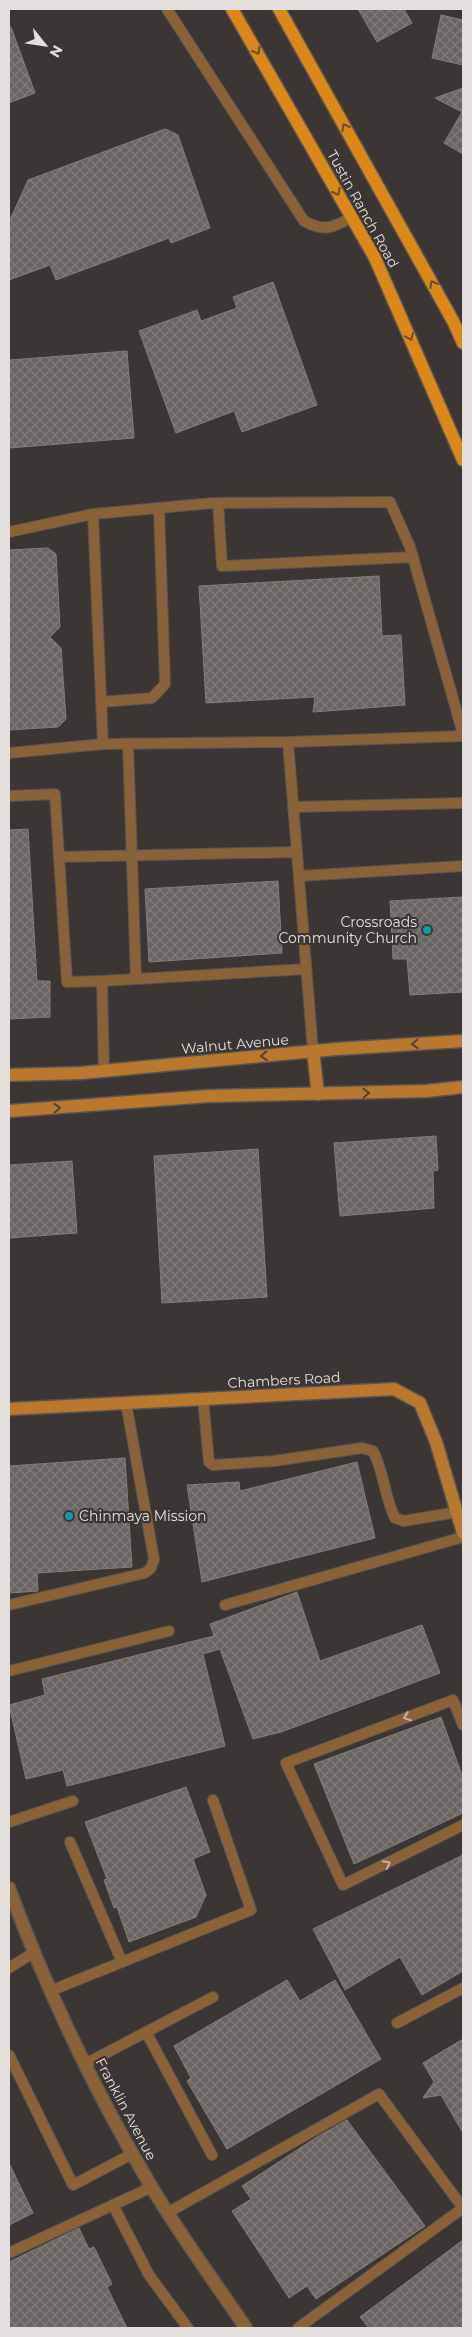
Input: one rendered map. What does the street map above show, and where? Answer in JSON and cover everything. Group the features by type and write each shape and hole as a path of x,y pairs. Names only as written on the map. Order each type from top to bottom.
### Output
{"main road":[{"name":"Tustin Ranch Road","path":"232,9 376,258 463,460"},
{"name":"Tustin Ranch Road","path":"278,9 454,321 463,343"},
{"name":"Walnut Avenue","path":"9,1075 104,1071 313,1051 463,1041"},
{"path":"313,1051 318,1094"},
{"path":"9,1111 210,1096 426,1091 463,1087"},
{"name":"Chambers Road","path":"9,1409 394,1389 420,1403 436,1442 463,1533"}],"street":[{"name":"Franklin Avenue","path":"9,1888 33,1953 50,1991 132,2154 168,2213 246,2328"}],"lane":[{"path":"167,9 304,221 313,226 332,228 352,217"},
{"path":"9,532 93,514 218,503 390,502 413,557 463,735 288,742 103,744 9,753"},
{"path":"218,503 222,566 413,557"},
{"path":"101,702 152,698 165,684 159,508"},
{"path":"93,514 103,744"},
{"path":"288,742 313,1051"},
{"path":"128,744 130,855 136,979"},
{"path":"9,796 55,794 67,982 306,969"},
{"path":"293,807 463,803"},
{"path":"59,857 297,852"},
{"path":"299,876 463,866"},
{"path":"102,981 104,1071"},
{"path":"203,1399 209,1462 213,1464 274,1461 362,1448 373,1451 377,1459 387,1502 395,1518 404,1521 457,1512"},
{"path":"9,1605 145,1573 150,1568 154,1559 126,1403"},
{"path":"225,1605 463,1537"},
{"path":"9,1671 169,1631"},
{"path":"463,1725 453,1700 286,1763 344,1886 463,1825"},
{"path":"50,1991 251,1910 213,1800"},
{"path":"9,1822 73,1801"},
{"path":"70,1842 122,1962"},
{"path":"9,1968 33,1953"},
{"path":"397,2023 463,1988"},
{"path":"86,2064 213,1997"},
{"path":"146,2032 212,2155"},
{"path":"9,2055 73,2185 132,2154"},
{"path":"168,2213 379,2094 463,2208 298,2328"},
{"path":"9,2254 152,2188"},
{"path":"113,2205 149,2275 188,2328"}],"building":[{"path":"358,9 404,9 412,23 377,42"},
{"path":"441,15 463,20 463,65 432,58"},
{"path":"9,27 11,27 35,93 9,103"},
{"path":"463,88 463,154 444,143 462,112 435,98"},
{"path":"165,129 178,135 210,228 171,243 169,238 56,280 50,265 9,280 9,222 28,180"},
{"path":"273,282 317,405 242,432 234,411 176,433 139,331 197,310 201,321 237,308 233,297"},
{"path":"127,351 134,438 9,448 9,360"},
{"path":"48,548 56,554 60,627 50,637 61,648 66,719 58,727 9,730 9,550"},
{"path":"379,576 382,636 401,635 405,705 313,712 315,697 206,703 199,586"},
{"path":"28,829 37,981 50,981 50,1017 9,1019 9,830"},
{"path":"278,881 282,953 149,962 145,889"},
{"name":"Crossroads Community Church","path":"463,897 463,992 410,995 407,959 393,959 390,901"},
{"path":"436,1136 438,1170 433,1171 434,1208 340,1216 334,1143"},
{"path":"258,1149 267,1297 162,1303 154,1156"},
{"path":"72,1161 77,1233 9,1238 9,1165"},
{"name":"Chinmaya Mission","path":"125,1458 132,1567 37,1573 38,1591 9,1593 9,1466"},
{"path":"357,1462 375,1538 202,1582 187,1485 239,1482 240,1491"},
{"path":"297,1592 320,1661 422,1625 440,1673 281,1732 253,1739 220,1649 203,1654 225,1746 67,1786 63,1770 26,1779 9,1705 45,1695 42,1679 214,1636 210,1624"},
{"path":"441,1717 463,1778 463,1813 354,1864 314,1764"},
{"path":"186,1787 210,1852 193,1859 206,1895 196,1917 129,1942 117,1907 114,1908 104,1880 107,1879 85,1822"},
{"path":"463,1855 463,1971 422,1995 400,1957 345,1990 313,1929"},
{"path":"287,1980 300,2001 335,1980 381,2059 227,2149 187,2081 191,2078 174,2046"},
{"path":"463,2039 463,2133 441,2095 423,2098 434,2082 423,2063"},
{"path":"347,2120 425,2226 316,2299 307,2286 289,2298 232,2211 251,2199 242,2186 317,2137"},
{"path":"9,2163 33,2213 9,2225"},
{"path":"79,2228 89,2249 94,2247 112,2284 107,2287 127,2328 9,2328 9,2262"},
{"path":"463,2240 463,2328 369,2328 360,2317"}],"place":[{"name":"Crossroads Community Church","path":"427,930"},
{"name":"Chinmaya Mission","path":"69,1516"}]}
